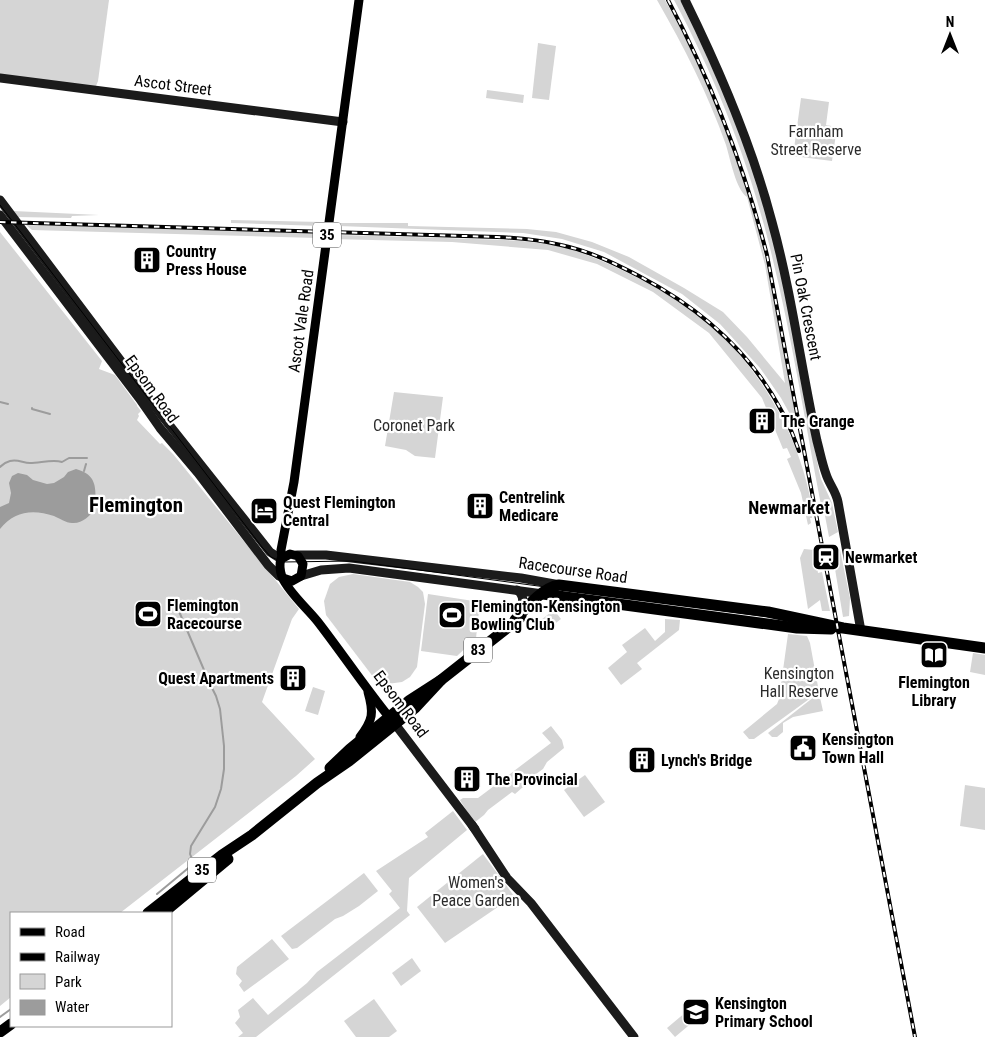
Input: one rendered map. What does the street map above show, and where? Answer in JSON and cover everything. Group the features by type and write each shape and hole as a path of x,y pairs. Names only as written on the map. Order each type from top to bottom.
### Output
{"highway":[{"name":"Racecourse Road","path":"560,585 659,603 985,648"},
{"path":"548,594 559,589 560,585"},
{"name":"Racecourse Road","path":"548,594 659,603"},
{"name":"83","path":"392,720 423,700 441,680 516,620 532,611 548,594"},
{"name":"35","path":"317,783 350,749 392,720"},
{"name":"35","path":"155,912 222,855 349,761 392,720"},
{"path":"334,764 349,761"}],"main road":[{"name":"Ascot Vale Road","path":"282,558 281,548 294,482 359,0"},
{"name":"Pin Oak Crescent","path":"685,0 742,128 772,222 793,311 819,448 826,476 836,493 838,502 861,630"},
{"name":"Ascot Street","path":"0,78 342,122"},
{"name":"Epsom Road","path":"0,200 163,417 270,552 282,558"},
{"name":"Epsom Road","path":"0,215 160,428 198,473 268,565 278,576 283,578 366,686 472,826 507,878 531,903 634,1037"},
{"name":"Ascot Vale Road","path":"286,527 288,545 296,555"},
{"path":"282,558 288,555 296,555"},
{"name":"35","path":"296,555 303,564 301,576"},
{"name":"Racecourse Road","path":"296,555 326,555 521,578 560,585"},
{"name":"35","path":"282,558 280,567 283,578"},
{"path":"424,578 426,567"},
{"name":"Racecourse Road","path":"301,576 314,571 342,568 548,594"},
{"name":"Epsom Road","path":"301,576 299,591 303,604"},
{"path":"283,578 292,581 301,576"},
{"path":"516,620 523,601 521,594 517,590"},
{"path":"350,749 366,730 372,717 372,705 366,686"}],"green space":[{"path":"0,0 109,0 96,86 0,75"},
{"path":"657,0 665,0 696,61 723,124 746,188 769,276 798,429 781,398 760,368 720,324 682,294 604,252 562,239 523,233 339,226 339,223 408,223 408,226 527,229 556,232 592,242 629,257 723,312 747,337 785,383 765,265 747,197 737,181 719,126 703,89"},
{"path":"674,0 680,0 719,83 752,167 764,204 790,317 819,471 832,503 838,532 829,537 823,505 821,505 781,294 756,196 714,82"},
{"path":"538,43 556,46 549,100 532,98"},
{"path":"487,90 524,95 523,103 486,98"},
{"name":"Farnham Street Reserve","path":"801,98 829,102 826,125 837,127 832,161 793,156"},
{"path":"13,211 99,215 72,216 71,218 17,217"},
{"path":"231,220 321,222 320,226 231,223"},
{"path":"26,225 318,233 317,238 32,230"},
{"name":"Flemington Racecourse","path":"0,232 102,361 99,369 115,375 137,405 141,411 138,414 137,420 160,444 162,443 173,454 299,609 292,619 262,702 315,759 296,776 121,912 10,912 10,998 0,1006"},
{"path":"336,235 505,240 551,245 572,250 601,261 666,293 692,310 727,342 745,362 776,406 798,455 806,481 812,507 810,507 811,523 808,525 801,493 787,459 791,457 787,448 783,449 762,398 709,333 653,292 597,264 548,250 452,242 332,239"},
{"name":"Coronet Park","path":"394,392 443,397 435,458 415,456 406,450 385,446"},
{"path":"804,549 814,550 818,573 822,572 830,611 822,611 820,600 808,609 800,558"},
{"path":"837,550 840,550 850,598 849,616 843,617 833,557 839,556"},
{"path":"353,574 410,582 423,592 425,604 417,667 410,677 402,682 387,684 374,678 326,615 324,601 330,584 339,577"},
{"name":"Flemington-Kensington Bowling Club","path":"428,594 480,602 476,638 457,656 421,651"},
{"path":"554,610 561,619 544,632 537,623"},
{"path":"665,619 680,620 679,630 637,663 642,669 621,685 608,668 627,652 622,645 645,628 655,641 665,632"},
{"name":"Kensington Hall Reserve","path":"788,634 807,636 819,692 754,739 749,739 743,732 777,704 779,699"},
{"path":"973,653 985,655 985,675 970,672"},
{"path":"313,687 325,691 318,715 305,711"},
{"path":"819,693 823,711 793,717 783,723 783,732 777,737 772,737 768,733"},
{"path":"551,726 562,740 564,748 547,762 543,769 522,784 523,787 515,794 512,792 474,823 460,800 463,798 478,798 551,743 542,733"},
{"path":"585,775 605,802 584,817 564,790"},
{"path":"965,785 985,788 985,830 960,826"},
{"path":"453,811 467,830 409,878 407,911 410,915 256,1037 238,1037 243,1033 235,1023 240,1017 238,1010 253,998 268,1015 307,983 317,972 400,908 389,894 392,891 376,871 428,837 425,833"},
{"name":"Women's Peace Garden","path":"483,854 514,896 445,943 417,907"},
{"path":"364,873 378,891 359,906 335,919 297,948 292,949 281,936"},
{"path":"272,939 289,959 244,992 239,985 242,981 236,974 237,967"},
{"path":"412,958 421,971 401,986 392,973"},
{"path":"374,999 397,1031 389,1037 356,1037 344,1021"},
{"path":"686,1012 694,1021 675,1037 667,1028"}],"water":[{"path":"76,469 92,479 95,489 95,509 85,519 76,523 70,523 54,516 31,512 11,518 0,529 0,507 9,503 11,493 9,483 12,476 18,473 27,475 33,480 47,484 54,483 68,472"}],"waterway":[{"path":"0,402 8,404"},
{"path":"32,408 50,414"},
{"path":"0,467 13,461 30,463 62,462 69,458 87,458"},
{"path":"84,471 86,464"},
{"path":"157,894 192,865 191,846 215,807 221,789 224,769 224,746 220,709 178,609"},
{"path":"0,1017 10,1010"}],"tram line":[{"path":"0,205 271,557 283,562 352,561 985,646"}],"railway":[{"path":"668,0 684,31 725,124 748,189 767,255 915,1037"},
{"path":"0,222 497,237 553,243 571,248 601,258 639,276 666,291 715,327 756,370 773,395 799,451"}],"place":[{"name":"Country Press House","path":"147,260"},
{"name":"The Grange","path":"762,421"},
{"name":"Centrelink Medicare","path":"480,506"},
{"name":"Quest Flemington Central","path":"264,511"},
{"name":"Newmarket","path":"826,557"},
{"name":"Flemington Racecourse","path":"148,614"},
{"name":"Flemington-Kensington Bowling Club","path":"452,615"},
{"name":"Flemington Library","path":"934,655"},
{"name":"Quest Apartments","path":"293,678"},
{"name":"Kensington Town Hall","path":"803,748"},
{"name":"Lynch's Bridge","path":"642,760"},
{"name":"The Provincial","path":"467,779"},
{"name":"Kensington Primary School","path":"696,1012"}],"district":[{"name":"Flemington","path":"136,505"},
{"name":"Newmarket","path":"789,507"}]}
